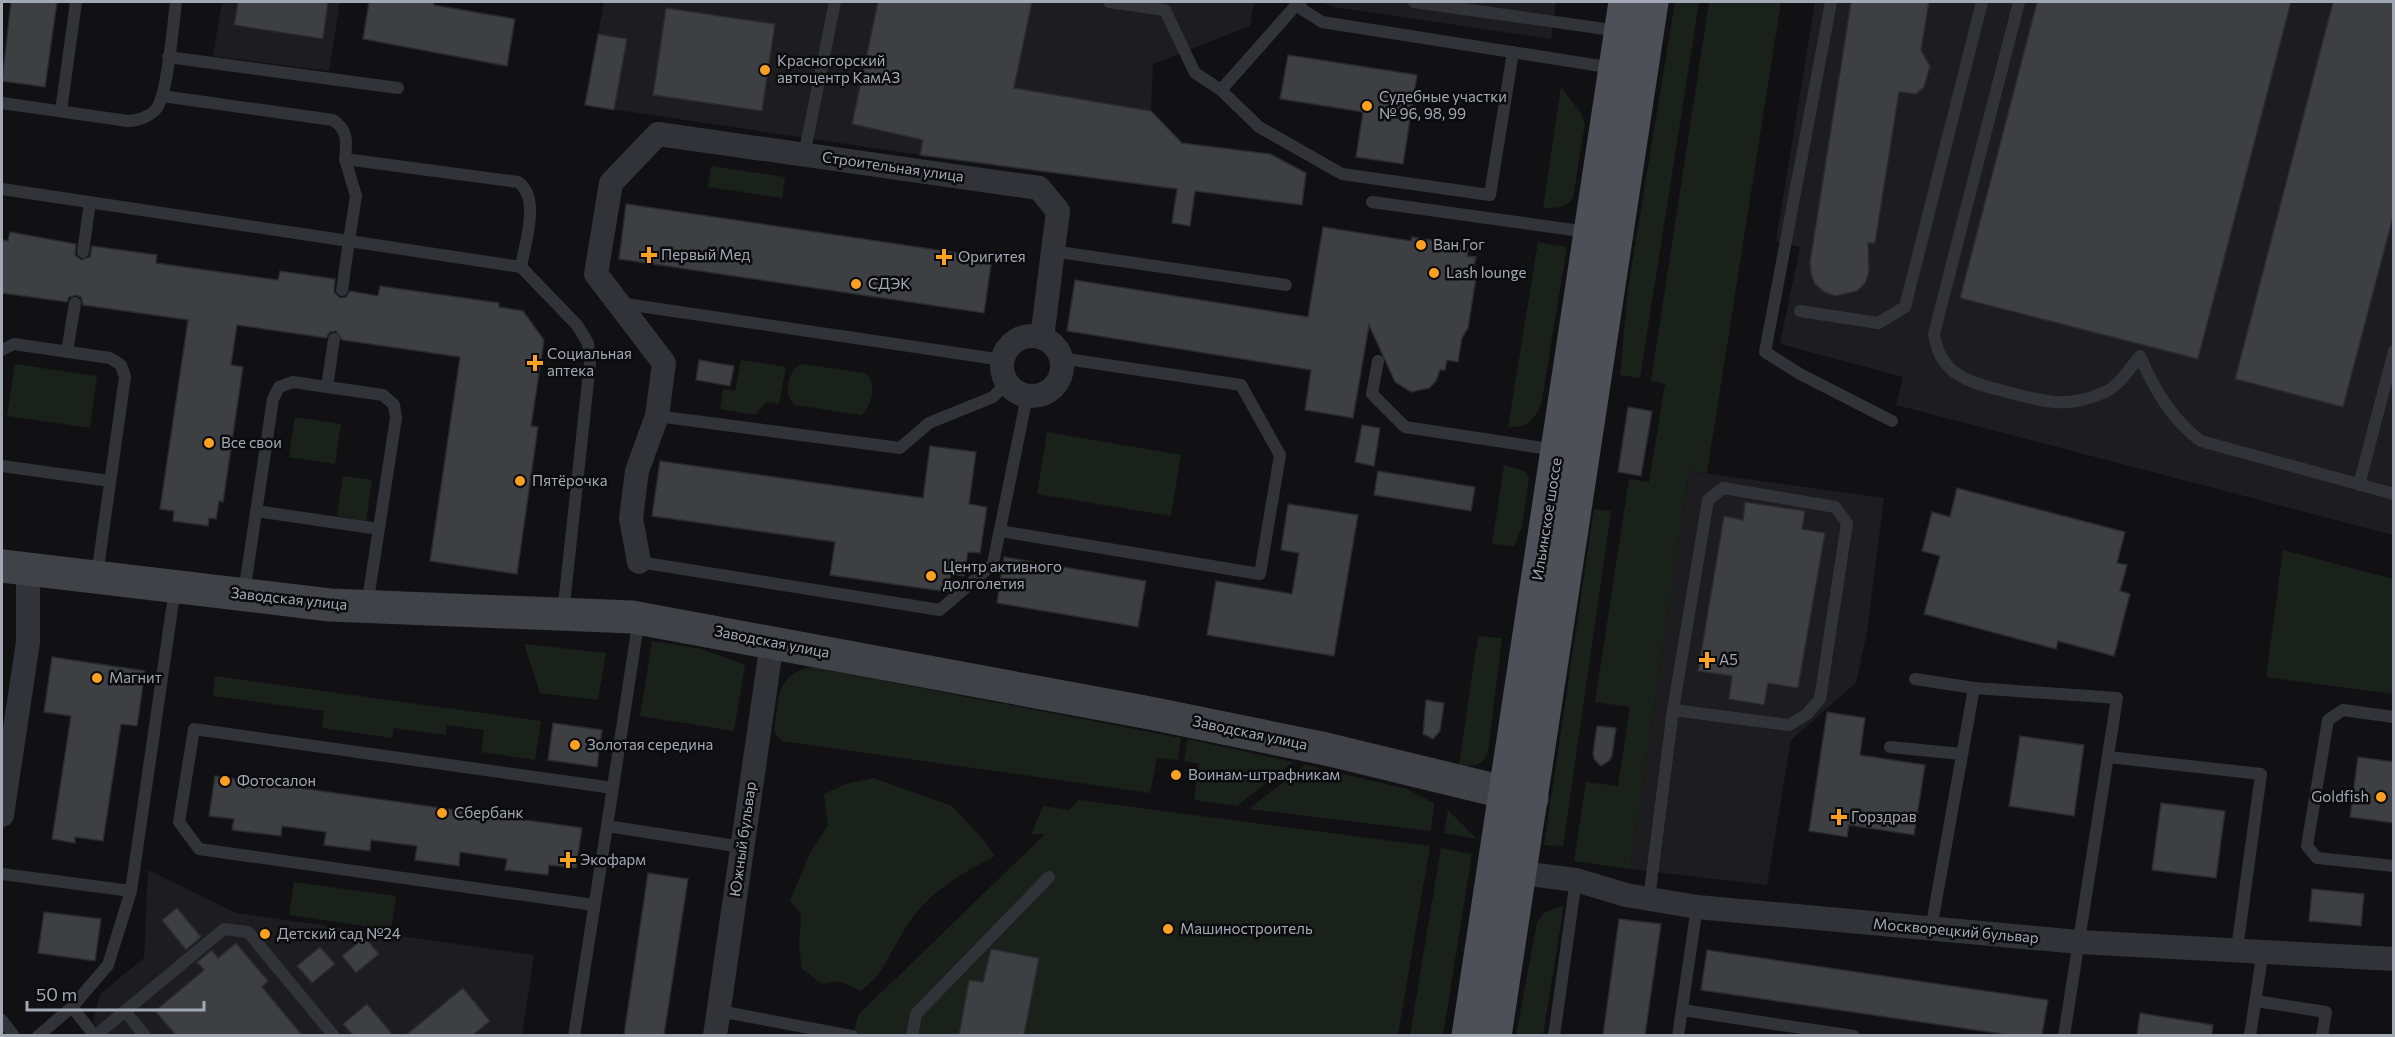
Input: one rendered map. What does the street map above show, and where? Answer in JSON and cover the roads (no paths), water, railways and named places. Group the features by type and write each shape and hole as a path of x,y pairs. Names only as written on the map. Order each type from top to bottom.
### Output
{"main road":[{"name":"Ильинское шоссе","path":"1495,1035 1508,871 1519,796 1652,2"},
{"name":"Ильинское шоссе","path":"1519,796 1557,450 1623,17"},
{"name":"Ильинское шоссе","path":"1468,1035 1508,871"}],"street":[{"name":"Строительная улица","path":"618,303 596,274 611,183 658,134 1039,188 1058,211 1042,338"},
{"path":"618,303 664,363 657,416 638,471 631,518 639,562"},
{"path":"1023,338 1042,338 1056,349 1062,367 1055,384 1040,395 1027,396 1013,390 1005,372 1008,348 1023,338"},
{"name":"Заводская улица","path":"15,568 367,607 615,615 639,618 1149,712 1315,746 1519,796"},
{"path":"2,815 7,747 28,642 15,568"},
{"name":"Южный бульвар","path":"715,1035 772,642"},
{"name":"Москворецкий бульвар","path":"1508,871 1576,880 1649,899 1696,907 2079,942 2263,950 2394,959"}],"lane":[{"path":"61,111 76,2"},
{"path":"2,103 135,121 152,113 162,96 176,2"},
{"path":"804,154 835,2"},
{"path":"1109,2 1165,10 1195,73 1221,90 1259,127 1342,174 1490,195 1513,52"},
{"path":"1221,90 1298,2 1312,17 1322,22 1614,69"},
{"path":"1414,2 1623,17"},
{"path":"1832,2 1765,352 1800,374 1892,421"},
{"path":"1800,310 1878,323 1905,307 1982,2"},
{"path":"2019,2 1934,334 1936,347 1943,362 1965,380 2049,404 2058,404 2084,400 2108,391 2140,356 2172,414 2185,430 2201,441 2394,494"},
{"path":"168,57 398,88"},
{"path":"162,96 333,120 342,126 347,138 345,159 356,196 342,290"},
{"path":"345,159 518,182 526,188 531,199 521,267"},
{"path":"2,189 521,267 577,325 588,343 590,363 562,615"},
{"path":"82,252 90,202"},
{"path":"1372,202 1589,232"},
{"path":"1052,251 1286,285"},
{"path":"67,352 75,303"},
{"path":"618,303 1005,372 993,397 929,423 900,448 657,416"},
{"path":"327,387 334,339"},
{"path":"2,350 14,344 110,358 121,365 125,377 97,576"},
{"path":"2359,485 2394,351"},
{"path":"1000,531 1260,574 1280,455 1241,385 1060,358"},
{"path":"1378,361 1372,394 1405,427 1557,450"},
{"path":"243,595 273,399 279,387 293,382 383,395 394,405 396,418 367,607"},
{"path":"639,562 940,610 993,564 1027,396"},
{"path":"2,466 110,481"},
{"path":"1649,899 1673,710 1708,500 1723,488 1834,507 1847,523 1820,699 1807,714 1789,725 1673,710"},
{"path":"256,511 379,530"},
{"path":"38,1035 72,1007 108,964 131,891 176,587"},
{"path":"574,1035 639,618"},
{"path":"1915,679 1974,688 2117,698 2064,1035"},
{"path":"1931,929 1974,688"},
{"path":"2394,717 2343,710 2328,720 2307,846 2317,858 2394,866"},
{"path":"594,904 199,849 179,822 194,729 613,788"},
{"path":"1890,747 1961,754"},
{"path":"2108,757 2261,774 2237,949"},
{"path":"606,826 742,848"},
{"path":"2,874 131,891"},
{"path":"912,1035 916,1014 1049,877"},
{"path":"1554,1035 1576,880"},
{"path":"1678,1035 1696,907"},
{"path":"72,1007 95,1035 224,929 248,932 334,1035"},
{"path":"2250,1035 2263,950"},
{"path":"2256,1001 2326,1012 2322,1035"},
{"path":"1682,1010 1854,1035"},
{"path":"125,1011 145,1035"},
{"path":"719,1011 852,1035"},
{"path":"2,1020 14,1035"}],"place":[{"name":"Красногорский автоцентр КамАЗ","path":"765,70"},
{"name":"Судебные участки № 96, 98, 99","path":"1367,106"},
{"name":"Ван Гог","path":"1421,245"},
{"name":"Первый Мед","path":"649,255"},
{"name":"Оригитея","path":"944,257"},
{"name":"Lash lounge","path":"1434,273"},
{"name":"СДЭК","path":"856,284"},
{"name":"Социальная аптека","path":"535,363"},
{"name":"Все свои","path":"209,443"},
{"name":"Пятёрочка","path":"520,481"},
{"name":"Центр активного долголетия","path":"931,576"},
{"name":"А5","path":"1707,660"},
{"name":"Магнит","path":"97,678"},
{"name":"Золотая середина","path":"575,745"},
{"name":"Воинам-штрафникам","path":"1176,775"},
{"name":"Фотосалон","path":"225,781"},
{"name":"Goldfish","path":"2381,797"},
{"name":"Сбербанк","path":"442,813"},
{"name":"Горздрав","path":"1839,817"},
{"name":"Экофарм","path":"568,860"},
{"name":"Машиностроитель","path":"1168,929"},
{"name":"Детский сад №24","path":"265,934"}]}
